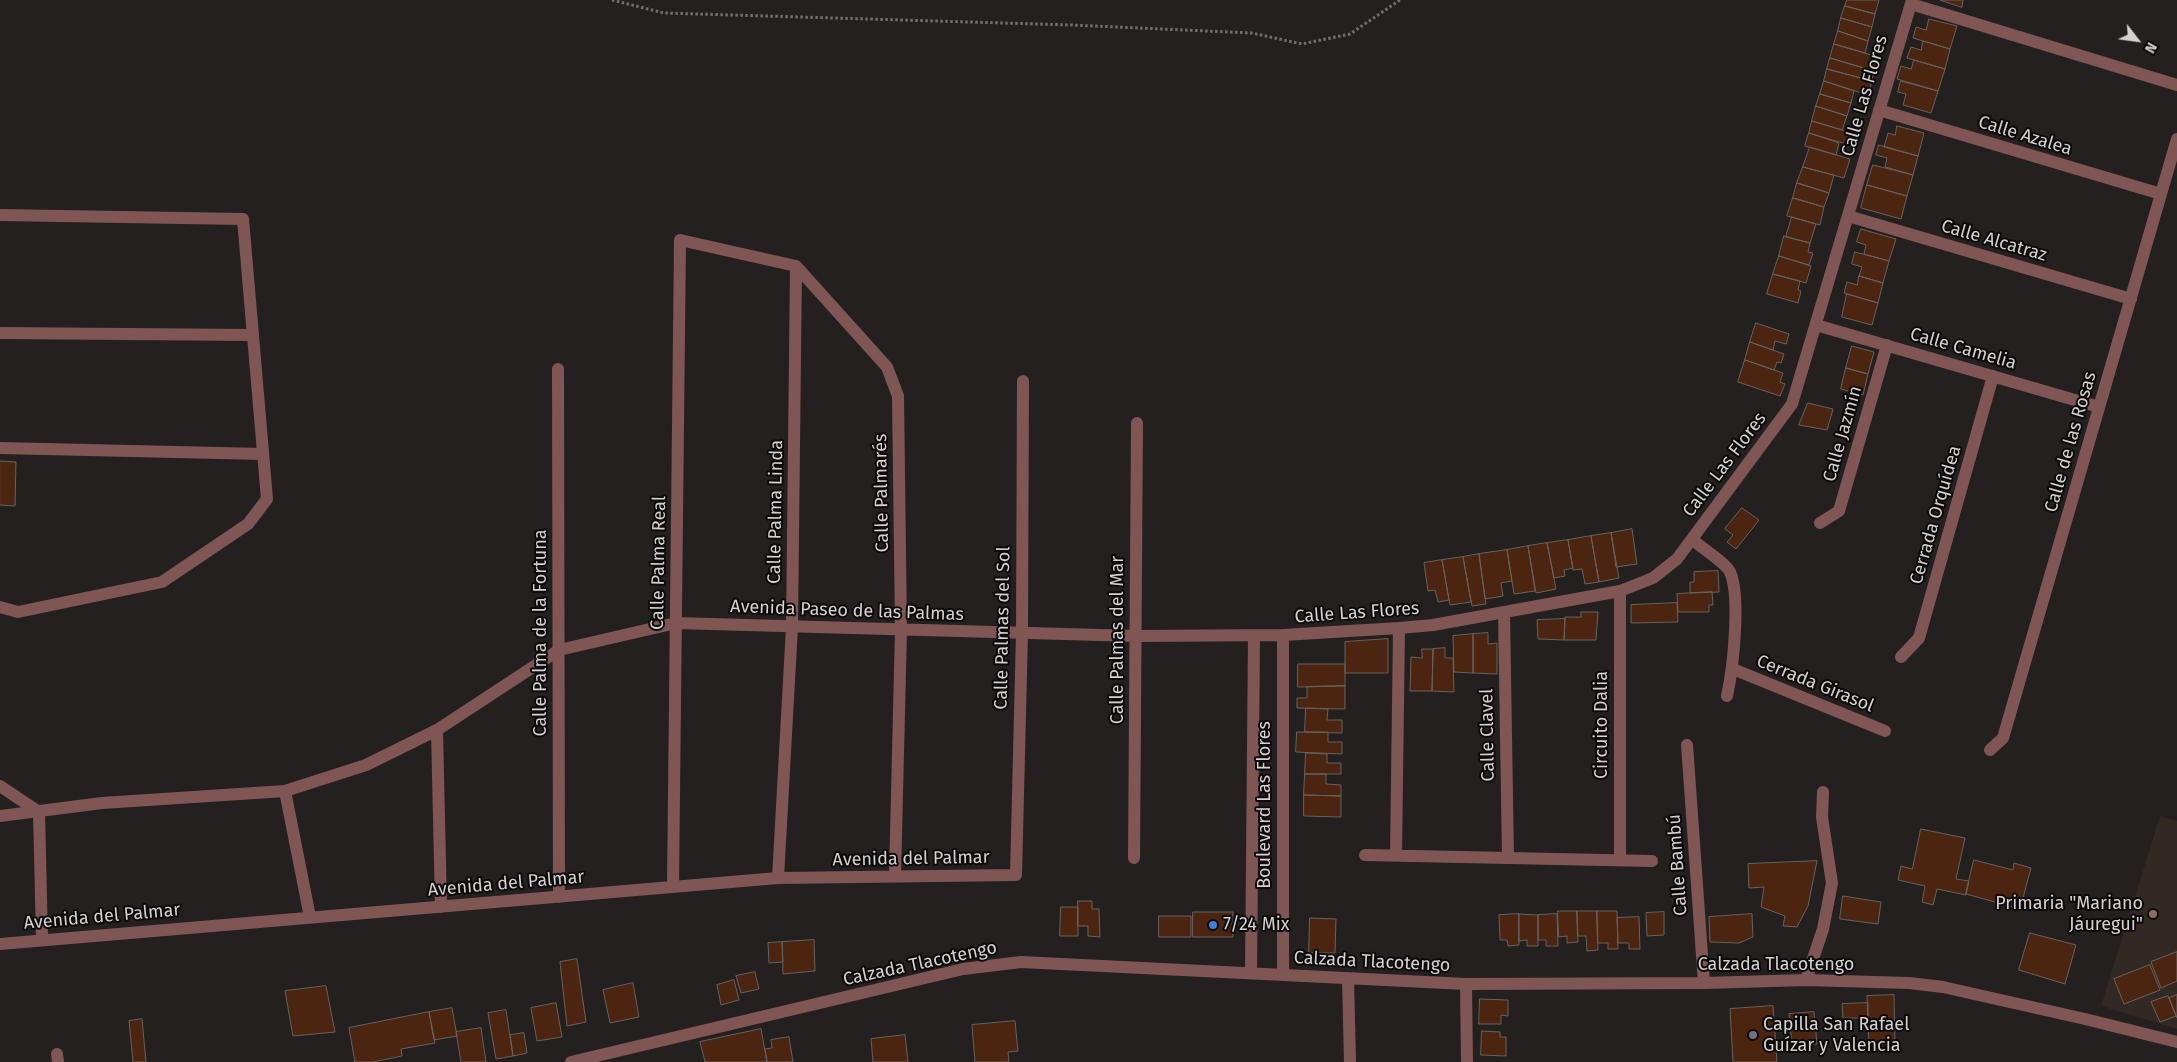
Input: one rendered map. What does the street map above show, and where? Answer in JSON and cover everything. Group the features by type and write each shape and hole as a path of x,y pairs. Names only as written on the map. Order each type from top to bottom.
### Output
{"street":[{"path":"1911,2 2177,85"},
{"name":"Calle Las Flores","path":"1283,635 1433,625 1620,591 1654,578 1677,559 1792,404 1911,2"},
{"name":"Calle Azalea","path":"1879,110 2161,194"},
{"name":"Calle de las Rosas","path":"1990,750 2003,738 2177,139"},
{"path":"0,215 243,219 267,498 248,524 162,582 18,612 0,607"},
{"name":"Calle Alcatraz","path":"1848,216 2130,299"},
{"name":"Calle Palma Real","path":"673,887 680,240 796,266"},
{"name":"Calle Palma Linda","path":"778,878 792,627 796,266"},
{"name":"Calle Palmarés","path":"796,266 887,367 898,396 901,630 895,876"},
{"name":"Calle Camelia","path":"1816,325 2099,407"},
{"path":"0,333 252,335"},
{"name":"Calle Jazmín","path":"1820,523 1839,511 1887,345"},
{"name":"Calle Palma de la Fortuna","path":"558,369 559,897"},
{"name":"Cerrada Orquídea","path":"1901,657 1919,638 1993,376"},
{"name":"Calle Palmas del Sol","path":"1016,875 1022,633 1023,381"},
{"name":"Calle Palmas del Mar","path":"1134,858 1137,423"},
{"path":"0,448 263,454"},
{"name":"Cerrada Girasol","path":"1692,540 1730,571 1735,594 1732,669 1727,696"},
{"name":"Circuito Dalia","path":"1620,591 1620,860"},
{"name":"Calle Clavel","path":"1504,612 1508,858"},
{"name":"Avenida Paseo de las Palmas","path":"0,816 102,803 285,791 366,765 437,730 559,650 676,623 1135,636 1283,635"},
{"path":"1396,855 1399,628"},
{"name":"Boulevard Las Flores","path":"1283,635 1283,974"},
{"name":"Boulevard Las Flores","path":"1251,973 1254,636"},
{"name":"Cerrada Girasol","path":"1732,669 1885,731"},
{"path":"437,730 441,907"},
{"name":"Calle Bambú","path":"1687,745 1704,983"},
{"path":"0,786 39,812 42,939"},
{"path":"285,791 310,917"},
{"path":"1806,980 1823,929 1832,883 1822,817 1823,792"},
{"path":"1364,856 1396,855 1652,861"},
{"name":"Avenida del Palmar","path":"0,944 778,878 1016,875"},
{"name":"Calzada Tlacotengo","path":"571,1062 963,969 1021,962 1466,984 1704,983 1806,980 1909,983 1943,987 2085,1018 2177,1042"},
{"path":"1348,978 1350,1062"},
{"path":"1466,984 1467,1062"}],"path":[{"path":"612,0 664,13 1242,32 1302,44 1350,34 1400,0"}],"shaded area":[{"name":"Primaria \"Mariano Jáuregui\"","path":"2160,816 2177,821 2177,1029 2101,1006"}],"building":[{"path":"1847,0 1879,0 1875,14 1845,6"},
{"path":"1940,0 1963,0 1962,7"},
{"path":"1845,6 1875,14 1872,27 1841,18"},
{"path":"1841,18 1872,27 1868,41 1838,31"},
{"path":"1929,19 1957,26 1950,49 1913,38 1916,27 1926,30"},
{"path":"1838,31 1868,41 1865,53 1834,44"},
{"path":"1923,41 1950,49 1945,69 1907,58 1911,47 1921,50"},
{"path":"1834,44 1878,57 1874,71 1830,58"},
{"path":"1830,58 1874,71 1872,81 1827,69"},
{"path":"1914,60 1945,69 1938,91 1897,79 1901,66 1911,69"},
{"path":"1827,69 1872,81 1868,95 1824,81"},
{"path":"1824,81 1854,91 1851,103 1820,94"},
{"path":"1901,81 1938,91 1931,113 1903,105 1906,94 1898,92"},
{"path":"1820,94 1851,103 1847,116 1816,106"},
{"path":"1816,106 1847,116 1842,130 1812,121"},
{"path":"1812,121 1856,134 1853,146 1809,133"},
{"path":"1897,126 1924,133 1918,156 1884,147 1888,133 1895,135"},
{"path":"1809,133 1839,143 1836,155 1805,146"},
{"path":"1879,145 1918,156 1913,175 1885,167 1887,158 1876,155"},
{"path":"1810,147 1850,159 1844,178 1803,167"},
{"path":"1873,165 1913,175 1907,196 1867,185"},
{"path":"1803,167 1834,175 1829,193 1797,183"},
{"path":"1797,183 1829,193 1824,207 1793,198"},
{"path":"1867,185 1907,196 1901,219 1861,208"},
{"path":"1793,198 1824,207 1820,225 1787,216"},
{"path":"1792,217 1816,224 1810,243 1786,237"},
{"path":"1861,229 1896,239 1889,261 1864,254 1866,245 1857,242"},
{"path":"1784,236 1810,243 1808,252 1813,253 1809,265 1779,256"},
{"path":"1855,252 1889,261 1883,283 1859,276 1862,267 1852,264"},
{"path":"1779,256 1811,266 1806,283 1773,274"},
{"path":"1773,274 1800,281 1798,290 1801,291 1798,303 1767,294"},
{"path":"1859,276 1883,283 1878,303 1844,293 1847,282 1857,285"},
{"path":"1847,294 1878,303 1872,325 1842,317"},
{"path":"1756,323 1789,334 1786,344 1775,341 1773,350 1750,342"},
{"path":"1750,342 1784,354 1781,363 1777,362 1774,370 1745,360"},
{"path":"1852,346 1874,352 1868,374 1846,368"},
{"path":"1745,360 1783,373 1780,382 1785,384 1780,396 1738,382"},
{"path":"1846,368 1868,374 1863,395 1841,389"},
{"path":"1808,403 1833,409 1827,430 1799,425"},
{"path":"0,461 16,462 15,506 0,505"},
{"path":"1742,508 1759,520 1736,549 1727,542 1733,535 1725,529"},
{"path":"1632,529 1637,564 1616,567 1611,533"},
{"path":"1611,533 1619,578 1599,582 1591,536"},
{"path":"1591,536 1599,582 1585,584 1582,569 1573,570 1568,540"},
{"path":"1568,540 1573,568 1564,570 1565,576 1554,578 1547,543"},
{"path":"1547,543 1556,589 1536,593 1528,546"},
{"path":"1528,546 1535,591 1514,594 1507,550"},
{"path":"1507,550 1512,581 1501,583 1503,596 1485,599 1479,554"},
{"path":"1479,554 1486,604 1472,606 1463,557"},
{"path":"1463,557 1471,602 1450,605 1442,560"},
{"path":"1442,560 1449,600 1438,602 1435,590 1428,591 1424,563"},
{"path":"1718,571 1719,592 1690,593 1690,582 1694,582 1694,572"},
{"path":"1712,592 1713,605 1709,605 1709,612 1678,612 1677,594"},
{"path":"1677,603 1678,622 1631,623 1631,605"},
{"path":"1581,612 1598,612 1596,640 1564,640 1565,617 1581,617"},
{"path":"1565,619 1564,640 1538,639 1537,620"},
{"path":"1488,633 1488,644 1497,643 1497,674 1473,673 1473,634"},
{"path":"1473,634 1473,673 1454,672 1453,636"},
{"path":"1388,639 1388,673 1345,673 1345,642"},
{"path":"1445,648 1445,658 1453,658 1454,692 1432,691 1433,649"},
{"path":"1422,649 1433,649 1432,691 1410,691 1411,657 1422,658"},
{"path":"1298,664 1345,664 1345,686 1298,687"},
{"path":"1345,686 1345,709 1297,708 1297,698 1307,698 1307,687"},
{"path":"1306,708 1328,709 1327,720 1342,720 1342,733 1305,732"},
{"path":"1297,732 1328,732 1328,742 1342,742 1342,754 1296,752"},
{"path":"1306,753 1327,754 1327,763 1341,763 1341,774 1305,774"},
{"path":"1305,774 1326,774 1326,784 1341,785 1341,796 1304,795"},
{"path":"1304,795 1341,796 1341,817 1304,816"},
{"path":"1921,829 1965,838 1956,879 1969,881 1966,895 1937,889 1933,905 1922,902 1925,886 1898,880 1901,866 1912,869"},
{"path":"1974,860 2013,870 2014,863 2031,868 2020,909 1966,894"},
{"path":"1817,861 1808,906 1797,927 1783,926 1785,916 1761,907 1764,887 1749,888 1748,864"},
{"path":"1843,896 1881,902 1878,924 1840,919"},
{"path":"1078,901 1092,901 1092,909 1099,909 1100,937 1088,936 1088,926 1078,926"},
{"path":"1061,907 1078,907 1078,936 1060,936"},
{"path":"1558,911 1577,911 1578,942 1567,943 1567,936 1559,937"},
{"path":"1577,911 1597,911 1598,950 1587,951 1586,936 1578,936"},
{"path":"1597,911 1617,911 1618,949 1608,949 1608,943 1598,943"},
{"name":"7/24 Mix","path":"1193,912 1233,912 1233,937 1193,937"},
{"path":"1664,912 1664,935 1647,936 1646,913"},
{"path":"1519,914 1519,945 1508,946 1507,940 1500,940 1499,915"},
{"path":"1519,914 1538,915 1538,946 1527,946 1527,940 1519,941"},
{"path":"1557,914 1558,946 1546,946 1546,940 1538,940 1538,915"},
{"path":"1752,914 1753,937 1739,943 1710,942 1709,917"},
{"path":"1159,916 1191,916 1191,937 1159,937"},
{"path":"1639,917 1640,949 1629,949 1629,943 1618,943 1617,918"},
{"path":"1310,918 1336,919 1335,953 1309,953"},
{"path":"2030,933 2076,945 2065,984 2019,970"},
{"path":"814,940 815,971 783,974 782,942"},
{"path":"782,942 783,962 769,963 768,943"},
{"path":"2177,952 2177,981 2161,988 2151,962"},
{"path":"577,959 586,1022 567,1026 560,962"},
{"path":"2150,965 2160,990 2124,1004 2114,979"},
{"path":"755,972 759,989 741,993 736,976"},
{"path":"734,980 739,1000 721,1005 717,985"},
{"path":"633,983 639,1017 610,1023 603,990"},
{"path":"326,986 335,1032 293,1036 285,991"},
{"path":"1894,995 1895,1044 1869,1045 1867,996"},
{"path":"2177,995 2177,1018 2169,998"},
{"path":"2168,996 2176,1016 2160,1022 2151,1002"},
{"path":"1480,999 1508,1000 1508,1016 1501,1015 1501,1024 1479,1024"},
{"path":"556,1003 562,1037 537,1041 531,1008"},
{"path":"1868,1003 1868,1018 1843,1018 1842,1004"},
{"name":"Capilla San Rafael Guízar y Valencia","path":"1773,1006 1777,1062 1733,1062 1730,1009"},
{"path":"452,1008 457,1036 434,1040 429,1012"},
{"path":"506,1010 513,1056 496,1059 488,1013"},
{"path":"429,1012 435,1043 401,1049 402,1056 373,1062 355,1062 349,1028"},
{"path":"1814,1012 1817,1044 1792,1046 1789,1014"},
{"path":"142,1019 146,1062 133,1062 129,1021"},
{"path":"1015,1021 1018,1051 1008,1052 1009,1062 975,1062 972,1025"},
{"path":"481,1028 486,1062 461,1062 456,1032"},
{"path":"761,1029 767,1062 705,1062 700,1042"},
{"path":"1482,1031 1500,1032 1500,1037 1506,1037 1506,1056 1481,1055"},
{"path":"524,1033 527,1053 513,1056 510,1035"},
{"path":"905,1035 908,1062 873,1062 871,1039"},
{"path":"789,1037 793,1062 767,1062 765,1049 772,1048 771,1040"}],"place":[{"name":"Primaria \"Mariano Jáuregui\"","path":"2153,914"},
{"name":"7/24 Mix","path":"1213,925"},
{"name":"Capilla San Rafael Guízar y Valencia","path":"1753,1035"}]}
